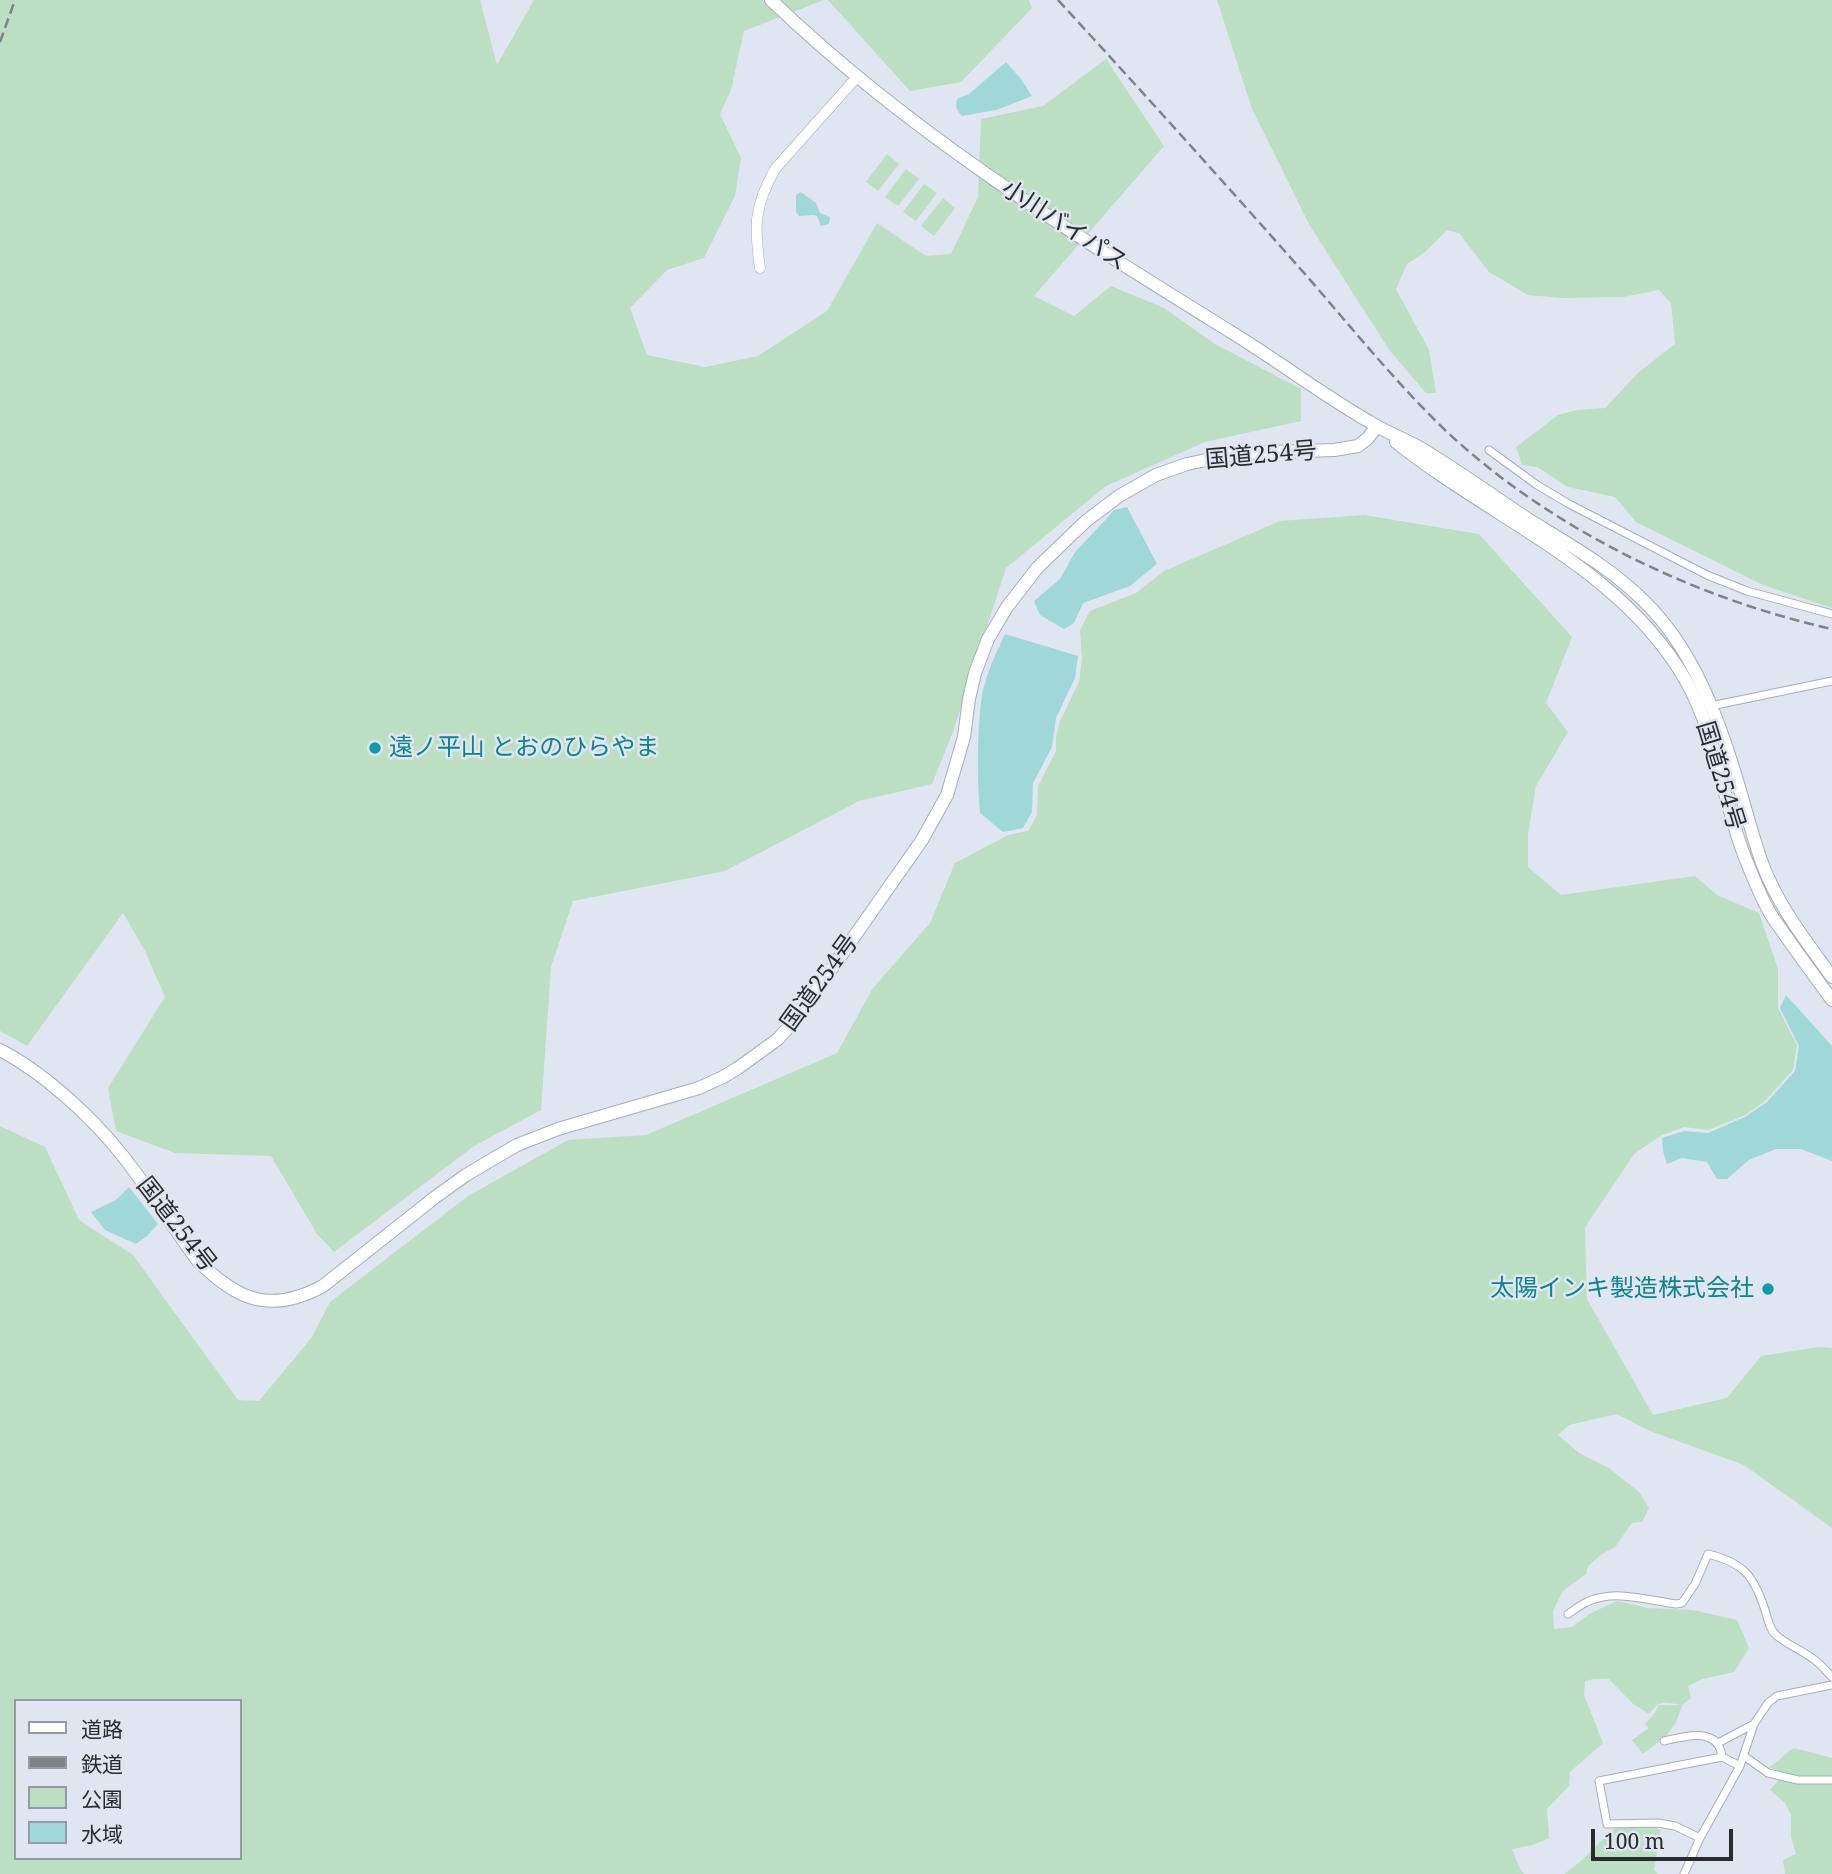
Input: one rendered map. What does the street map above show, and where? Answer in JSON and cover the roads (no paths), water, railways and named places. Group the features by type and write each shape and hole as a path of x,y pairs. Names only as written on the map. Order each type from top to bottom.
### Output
{"highway":[{"name":"小川バイパス","path":"771,0 812,40 933,137 1136,273 1377,426"},
{"name":"国道254号","path":"0,1050 56,1089 96,1125 123,1156 198,1261 214,1276 239,1293 258,1300 272,1302 306,1295 323,1286 466,1175 517,1145 570,1125 699,1088 738,1069 778,1039 799,1014 922,841 947,795 964,737 975,673 988,639 1007,607 1038,567 1086,521 1119,496 1156,475 1187,464 1240,453 1334,450 1359,446 1377,426 1416,459 1595,578 1630,608 1662,645 1706,707 1762,865 1784,910 1832,977"},
{"name":"国道254号","path":"1706,707 1740,844 1764,901 1832,1000"}],"street":[{"path":"760,268 755,223 768,181 783,159 857,78"},
{"path":"1489,450 1537,485 1569,504 1707,575 1760,595 1832,614"},
{"path":"1706,707 1832,681"},
{"path":"1568,1614 1588,1601 1607,1596 1682,1603 1695,1584 1708,1554 1742,1567 1761,1596 1771,1628 1776,1635 1815,1660 1832,1677"},
{"path":"1684,1874 1740,1766 1754,1724 1768,1703 1777,1696 1832,1685"},
{"path":"1718,1743 1754,1724"},
{"path":"1664,1741 1693,1734 1716,1740 1721,1747 1722,1757"},
{"path":"1744,1756 1768,1773 1798,1780 1832,1780"},
{"path":"1700,1839 1675,1826 1658,1823 1607,1824 1599,1781 1722,1757 1740,1766"}],"water":[{"path":"1006,62 1032,96 996,110 962,116 957,108 957,99 969,94"},
{"path":"801,192 816,203 820,213 830,217 829,224 821,226 814,215 799,216 796,212 796,195"},
{"path":"1127,507 1157,564 1130,586 1083,603 1074,623 1064,629 1040,615 1034,601 1060,579 1075,552 1114,510"},
{"path":"1005,634 1078,656 1075,678 1056,718 1052,747 1033,783 1032,812 1023,828 1003,832 980,813 978,757 982,693"},
{"path":"1786,995 1832,1046 1832,1161 1801,1149 1776,1149 1749,1160 1727,1179 1717,1179 1707,1162 1682,1158 1667,1164 1662,1138 1684,1131 1708,1133 1745,1117 1767,1102 1795,1071 1799,1046 1780,1008"},
{"path":"129,1187 158,1224 136,1244 105,1230 91,1212 116,1200"}],"railway":[{"path":"0,42 15,0"},
{"path":"1058,0 1404,388 1445,430 1486,465 1530,498 1625,555 1728,599 1832,629"}],"place":[{"name":"遠ノ平山 とおのひらやま","path":"375,748"},
{"name":"太陽インキ製造株式会社","path":"1768,1289"}]}
